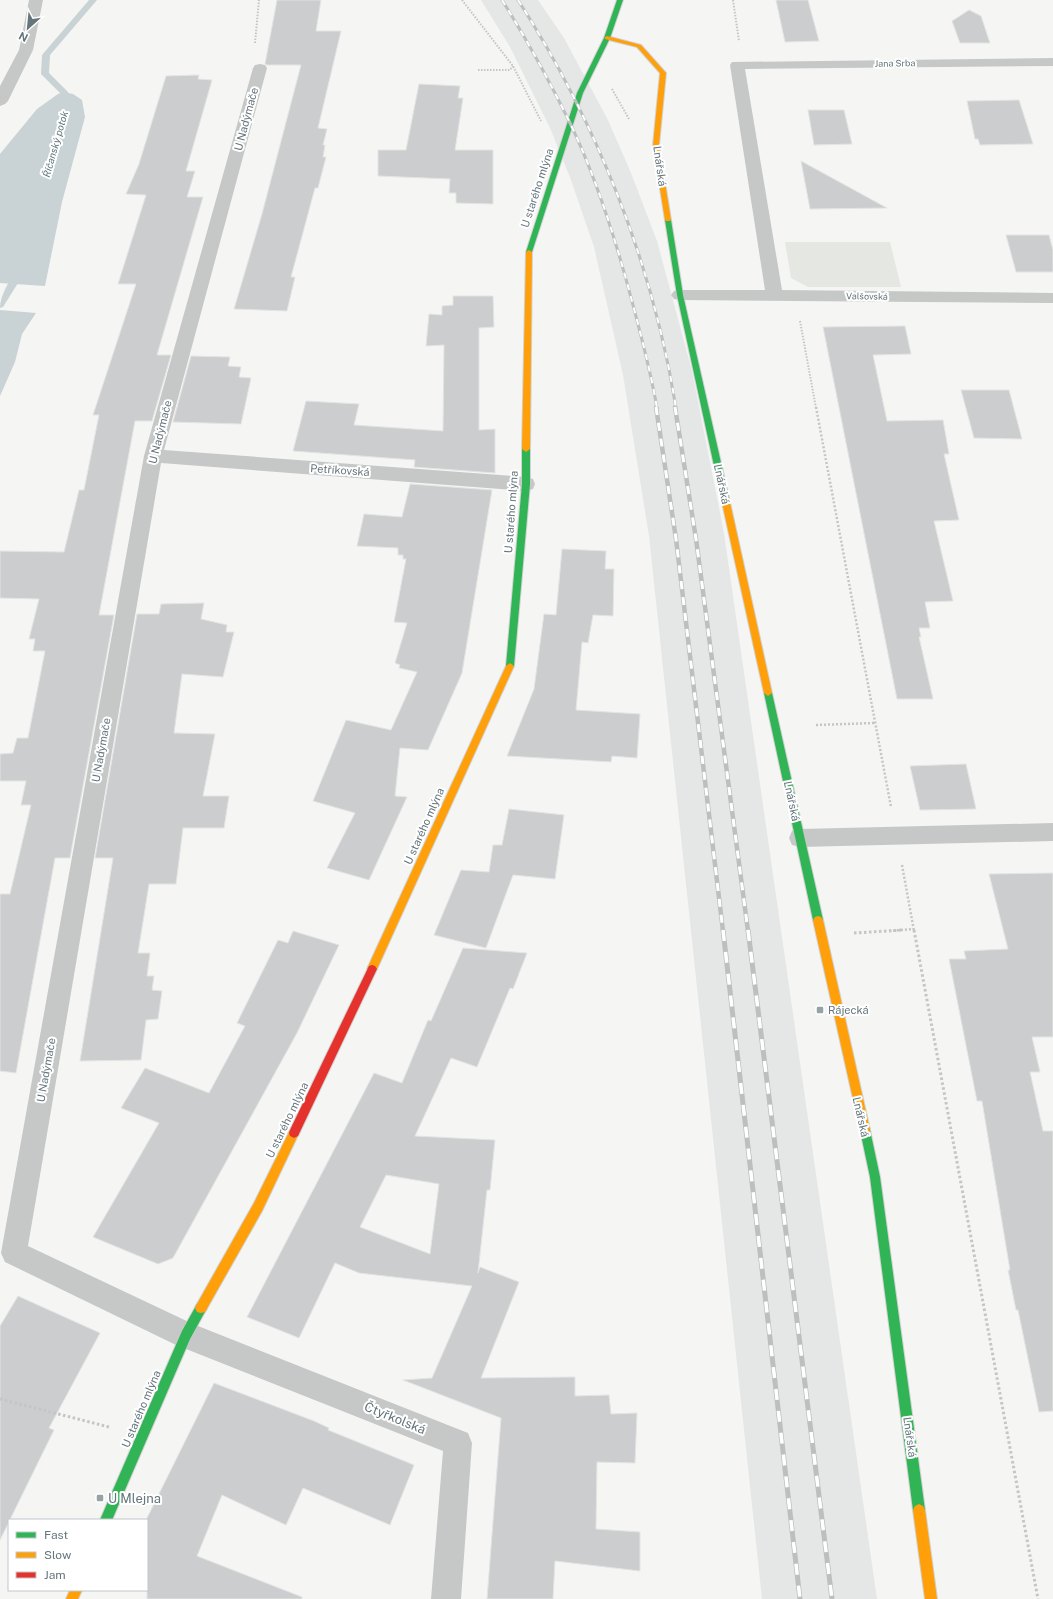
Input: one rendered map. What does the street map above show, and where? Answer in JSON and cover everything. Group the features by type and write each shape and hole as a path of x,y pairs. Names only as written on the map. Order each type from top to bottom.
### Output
{"street":[{"path":"0,100 26,50 36,0"},
{"name":"U starého mlýna","path":"106,1519 186,1335 258,1207 364,987 511,664 526,484 529,249 571,125 580,93 607,38 620,0"},
{"name":"Lnářská","path":"607,38 640,46 663,73 656,145 680,295 820,935 875,1177 931,1599"},
{"name":"Jana Srba","path":"737,65 1053,62"},
{"path":"737,65 774,295"},
{"name":"U Nadýmače","path":"186,1335 14,1253 153,456 260,68"},
{"name":"Valšovská","path":"680,295 1053,298"},
{"name":"Petříkovská","path":"153,456 526,484"},
{"path":"800,838 1053,832"},
{"name":"Čtyřkolská","path":"186,1335 458,1443 446,1599"}],"path":[{"path":"255,45 259,0"},
{"path":"462,0 513,66 524,90"},
{"path":"734,0 739,42 737,65"},
{"path":"478,70 510,70 513,66"},
{"path":"588,77 613,90 637,133 656,145"},
{"path":"795,295 1038,1599"},
{"path":"816,725 875,723"},
{"path":"820,935 913,928"},
{"path":"0,1399 142,1436"}],"shaded area":[{"path":"481,0 538,0 564,38 608,120 631,173 657,241 692,371 724,533 877,1599 762,1599 649,536 623,375 594,247 571,180 550,128 510,47"},
{"path":"785,242 890,242 901,287 808,287 791,278"}],"water":[{"path":"64,92 73,94 82,100 85,117 62,202 45,286 0,283 0,154 37,109 58,94"},
{"path":"0,310 36,313 22,334 15,362 0,396"}],"building":[{"path":"277,0 321,0 316,31 341,31 318,128 327,129 323,145 325,145 323,157 326,157 318,188 315,188 291,277 295,277 287,311 234,309 262,214 301,65 265,64"},
{"path":"776,0 808,0 819,41 785,42"},
{"path":"969,10 981,16 990,43 960,43 952,21"},
{"path":"199,75 198,79 212,80 186,171 195,171 187,197 203,197 157,355 171,355 152,421 135,421 99,615 114,615 70,858 55,858 16,1073 0,1071 0,894 10,894 31,805 21,805 26,781 0,781 0,754 13,753 17,738 28,738 45,651 33,651 35,639 29,639 39,599 0,598 0,551 64,552 79,490 84,490 99,415 93,415 136,284 118,284 146,195 126,194 139,164 166,76"},
{"path":"419,84 460,86 458,98 463,98 455,150 493,150 493,204 456,203 456,193 449,193 450,179 378,176 378,150 406,150"},
{"path":"1019,100 1033,144 980,145 978,139 975,139 967,101"},
{"path":"808,110 844,110 852,144 814,145"},
{"path":"801,161 887,208 810,209"},
{"path":"1006,235 1049,235 1053,250 1053,272 1016,272"},
{"path":"453,296 493,296 494,327 479,328 479,430 495,429 495,473 414,467 415,460 293,451 306,401 359,404 354,425 443,431 444,345 426,346 429,314 442,315 442,306 453,305"},
{"path":"905,326 911,354 873,355 887,421 943,420 949,454 944,454 959,520 934,521 953,601 925,602 930,628 919,628 921,637 919,637 933,699 897,699 823,327"},
{"path":"191,356 230,357 228,366 241,367 239,377 251,378 241,424 173,422"},
{"path":"961,390 1009,390 1022,439 974,438"},
{"path":"410,484 492,490 462,673 428,750 400,748 395,796 407,797 369,880 327,868 355,813 313,801 346,720 391,730 417,672 399,668 400,665 395,663 407,623 394,622 406,559 403,559 403,555 398,555 398,548 357,546 364,514 402,517"},
{"path":"562,549 606,551 605,569 614,569 613,616 593,615 588,643 582,642 576,710 640,714 637,758 612,756 611,762 507,756 534,689 544,614 556,615"},
{"path":"204,603 201,619 227,625 226,632 234,632 223,677 182,674 174,733 215,734 203,796 229,796 224,828 183,828 176,884 149,884 138,953 150,953 147,976 154,976 152,990 162,991 158,1019 146,1020 141,1060 80,1061 113,858 95,858 137,614 159,614 161,604"},
{"path":"966,764 976,809 920,810 910,766"},
{"path":"509,809 564,815 555,879 513,875 486,948 434,935 461,870 489,872 493,845 502,845"},
{"path":"1053,873 1053,1037 1032,1037 1040,1072 1030,1072 1043,1131 1053,1131 1053,1411 1039,1412 1018,1310 1016,1310 1008,1270 1010,1270 982,1101 977,1101 949,959 966,959 964,951 1008,949 989,874"},
{"path":"293,931 339,945 297,1033 173,1258 158,1264 93,1237 159,1123 121,1108 145,1068 209,1093 245,1026 237,1023 278,940 288,943"},
{"path":"463,948 527,953 513,989 510,988 477,1067 451,1058 415,1136 495,1140 490,1190 487,1190 478,1273 480,1267 519,1282 481,1378 575,1377 575,1396 609,1395 611,1414 637,1413 635,1463 597,1462 596,1529 640,1532 640,1571 555,1561 553,1599 487,1599 501,1418 403,1380 432,1378 472,1286 359,1273 335,1263 299,1338 247,1317 374,1073 402,1083 428,1020 431,1021","holes":["386,1175 439,1184 430,1254 360,1227"]},
{"path":"18,1296 100,1333 49,1428 54,1430 10,1519 8,1519 8,1524 0,1540 0,1326"},
{"path":"214,1383 314,1421 329,1428 328,1430 414,1465 390,1525 303,1488 286,1525 222,1495 197,1556 302,1597 302,1599 147,1599 147,1518"}],"waterway":[{"name":"Říčanský potok","path":"66,107 64,92 45,74 46,55 93,0"},
{"name":"Říčanský potok","path":"0,305 14,283 18,269"}],"railway":[{"path":"502,0 555,93 590,169 606,214 627,282 646,356 657,408"},
{"path":"518,0 547,47 573,95 597,145 618,196 637,248 653,301 666,354 676,408"},
{"path":"656,407 676,539 723,931"},
{"path":"675,407 696,539 748,931"},
{"path":"723,930 800,1599"},
{"path":"748,930 832,1599"}],"traffic: fast":[{"path":"529,252 580,93 607,38 620,0"},
{"path":"668,220 680,295 725,498"},
{"path":"510,666 526,484 526,449"},
{"path":"768,693 818,920"},
{"path":"865,1130 875,1177 919,1510"},
{"path":"106,1519 186,1335 201,1308"}],"traffic: slow":[{"path":"607,38 639,46 663,73 656,145 668,220"},
{"path":"526,449 529,252"},
{"path":"725,498 768,693"},
{"path":"372,969 510,666"},
{"path":"818,920 865,1130"},
{"path":"201,1308 258,1207 294,1133"},
{"path":"919,1510 931,1599"},
{"path":"72,1599 76,1591"}],"traffic: jam":[{"path":"294,1133 372,969"}],"place":[{"name":"Rájecká","path":"820,1010"},
{"name":"U Mlejna","path":"100,1498"}]}
